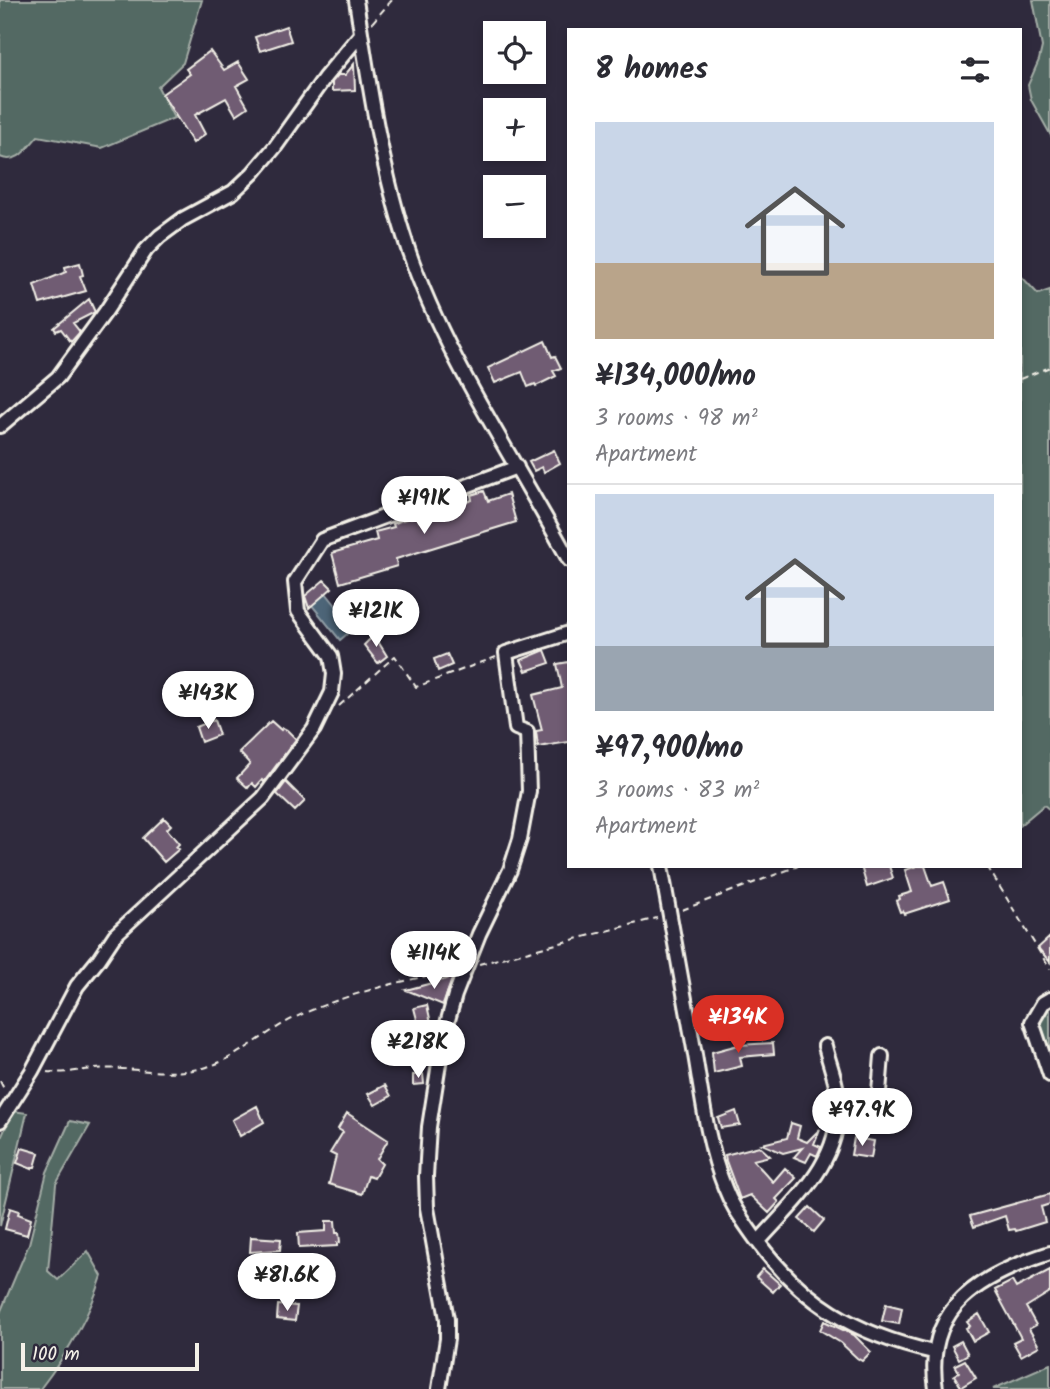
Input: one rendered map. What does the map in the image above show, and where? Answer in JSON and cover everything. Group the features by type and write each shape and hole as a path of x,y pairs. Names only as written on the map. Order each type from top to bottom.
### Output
{"street":[{"path":"356,0 388,179 409,250 450,345 567,556"},
{"path":"0,426 58,377 146,250 160,236 183,219 233,192 253,173 361,34"},
{"path":"0,1121 32,1071 77,986 116,934 263,798 314,729 332,692 334,674 331,656 298,611 295,582 322,540 517,467"},
{"path":"439,1389 447,1339 447,1319 427,1208 429,1127 443,1038 465,968 510,870 527,803 530,768 527,732 516,728 506,653 567,634"},
{"path":"661,868 714,1154 733,1208 788,1279 814,1300 841,1318 895,1343 933,1352"},
{"path":"1050,999 1043,1003 1032,1022 1050,1075"},
{"path":"758,1242 810,1184 826,1161 834,1142 838,1103 825,1046"},
{"path":"838,1103 878,1104 882,1056"},
{"path":"936,1389 933,1352 959,1299 1008,1268 1050,1253"}],"path":[{"path":"361,34 392,0"},
{"path":"1022,378 1050,367"},
{"path":"334,711 395,656 416,687 506,653"},
{"path":"32,1071 66,1074 94,1069 122,1069 185,1073 232,1057 295,1017 328,1004 403,981 465,968 670,914 793,868"},
{"path":"988,868 1050,969"}],"green space":[{"path":"0,0 202,0 183,63 158,87 174,118 102,148 38,136 17,157 0,157"},
{"path":"1033,0 1050,0 1050,134 1031,100 1028,85 1042,47"},
{"path":"1022,277 1038,294 1050,290 1050,810 1044,805 1022,823"},
{"path":"1050,1002 1050,1075 1032,1022"},
{"path":"13,1111 27,1113 0,1226 0,1140"},
{"path":"70,1121 90,1125 56,1184 48,1271 58,1280 88,1251 102,1276 76,1335 40,1389 0,1389 0,1313 29,1244 47,1172"},
{"path":"1050,1364 1050,1389 993,1389"}],"water":[{"path":"326,593 354,628 340,640 311,604"}],"building":[{"path":"286,26 291,41 260,51 255,37"},
{"path":"210,51 224,70 238,62 249,79 236,86 248,107 236,115 226,98 195,115 205,134 193,143 162,94 190,74 186,69"},
{"path":"354,64 355,90 332,91 332,82 338,75 345,75"},
{"path":"80,263 83,275 80,276 86,291 40,304 34,285 66,272 65,267"},
{"path":"89,299 95,312 73,323 80,332 71,342 61,329 56,331 54,328"},
{"path":"545,341 552,357 555,356 561,368 553,371 556,376 528,387 522,372 495,383 488,368"},
{"path":"554,450 560,463 544,472 542,467 534,471 529,462"},
{"path":"484,491 488,501 508,494 516,522 396,559 397,566 340,583 332,553 377,540 375,532 394,527 393,524 402,520 417,516 419,521 441,515 440,511 472,500 471,495"},
{"path":"324,580 332,588 309,608 305,596"},
{"path":"374,635 387,656 378,663 364,645"},
{"path":"545,650 550,663 526,671 521,660"},
{"path":"447,654 452,665 438,671 434,659"},
{"path":"567,662 567,742 538,747 536,731 542,730 533,695 562,688 557,664"},
{"path":"214,720 219,735 201,742 196,727"},
{"path":"271,721 296,739 264,782 262,780 256,787 252,783 248,788 237,778 250,764 239,752"},
{"path":"286,782 305,801 295,811 277,794"},
{"path":"164,818 171,825 167,829 179,844 176,847 179,849 164,862 143,838"},
{"path":"862,868 890,868 893,878 867,887"},
{"path":"926,868 932,886 944,882 950,899 904,914 903,911 900,912 896,901 900,899 899,896 912,892 905,870"},
{"path":"1050,937 1050,962 1038,948"},
{"path":"453,976 443,1005 406,990 443,980"},
{"path":"427,1005 433,1032 421,1035 414,1008"},
{"path":"773,1043 774,1054 740,1057 742,1066 714,1073 712,1052 738,1045"},
{"path":"423,1074 424,1084 413,1085 413,1075"},
{"path":"385,1085 391,1096 375,1105 368,1094"},
{"path":"257,1106 264,1122 240,1136 232,1120"},
{"path":"736,1111 740,1125 721,1128 718,1118"},
{"path":"347,1113 388,1140 377,1159 382,1164 374,1178 368,1176 362,1194 329,1184 336,1156 330,1153 343,1132 338,1129"},
{"path":"791,1123 800,1126 797,1138 807,1142 820,1129 814,1144 821,1147 817,1156 811,1153 806,1162 794,1157 802,1148 783,1153 762,1144 787,1138"},
{"path":"854,1138 874,1141 871,1158 851,1155"},
{"path":"759,1146 770,1156 753,1160 773,1182 785,1168 796,1178 776,1199 779,1202 769,1213 750,1195 740,1199 725,1155"},
{"path":"22,1148 39,1153 32,1169 17,1163"},
{"path":"1050,1194 1050,1204 1041,1207 1045,1222 1016,1231 1009,1230 1005,1216 974,1227 970,1216"},
{"path":"810,1207 824,1220 814,1232 799,1219"},
{"path":"10,1208 31,1219 27,1235 5,1229"},
{"path":"326,1221 335,1221 340,1242 337,1246 299,1248 298,1233 326,1231"},
{"path":"251,1237 281,1239 280,1250 250,1252"},
{"path":"282,1264 308,1265 307,1280 281,1280"},
{"path":"763,1269 780,1284 773,1292 756,1277"},
{"path":"1050,1270 1050,1292 1026,1307 1036,1325 1029,1329 1039,1346 1021,1356 1013,1342 1021,1338 995,1290 1012,1281 1016,1288"},
{"path":"886,1304 902,1308 899,1324 882,1321"},
{"path":"278,1305 297,1306 295,1321 277,1319"},
{"path":"979,1314 989,1332 973,1341 966,1328 970,1326 967,1322"},
{"path":"824,1321 854,1335 871,1352 862,1361 857,1358 841,1343 820,1330"},
{"path":"961,1341 968,1354 959,1359 952,1346"},
{"path":"965,1360 976,1378 961,1387 954,1375 959,1372 955,1365"}]}
